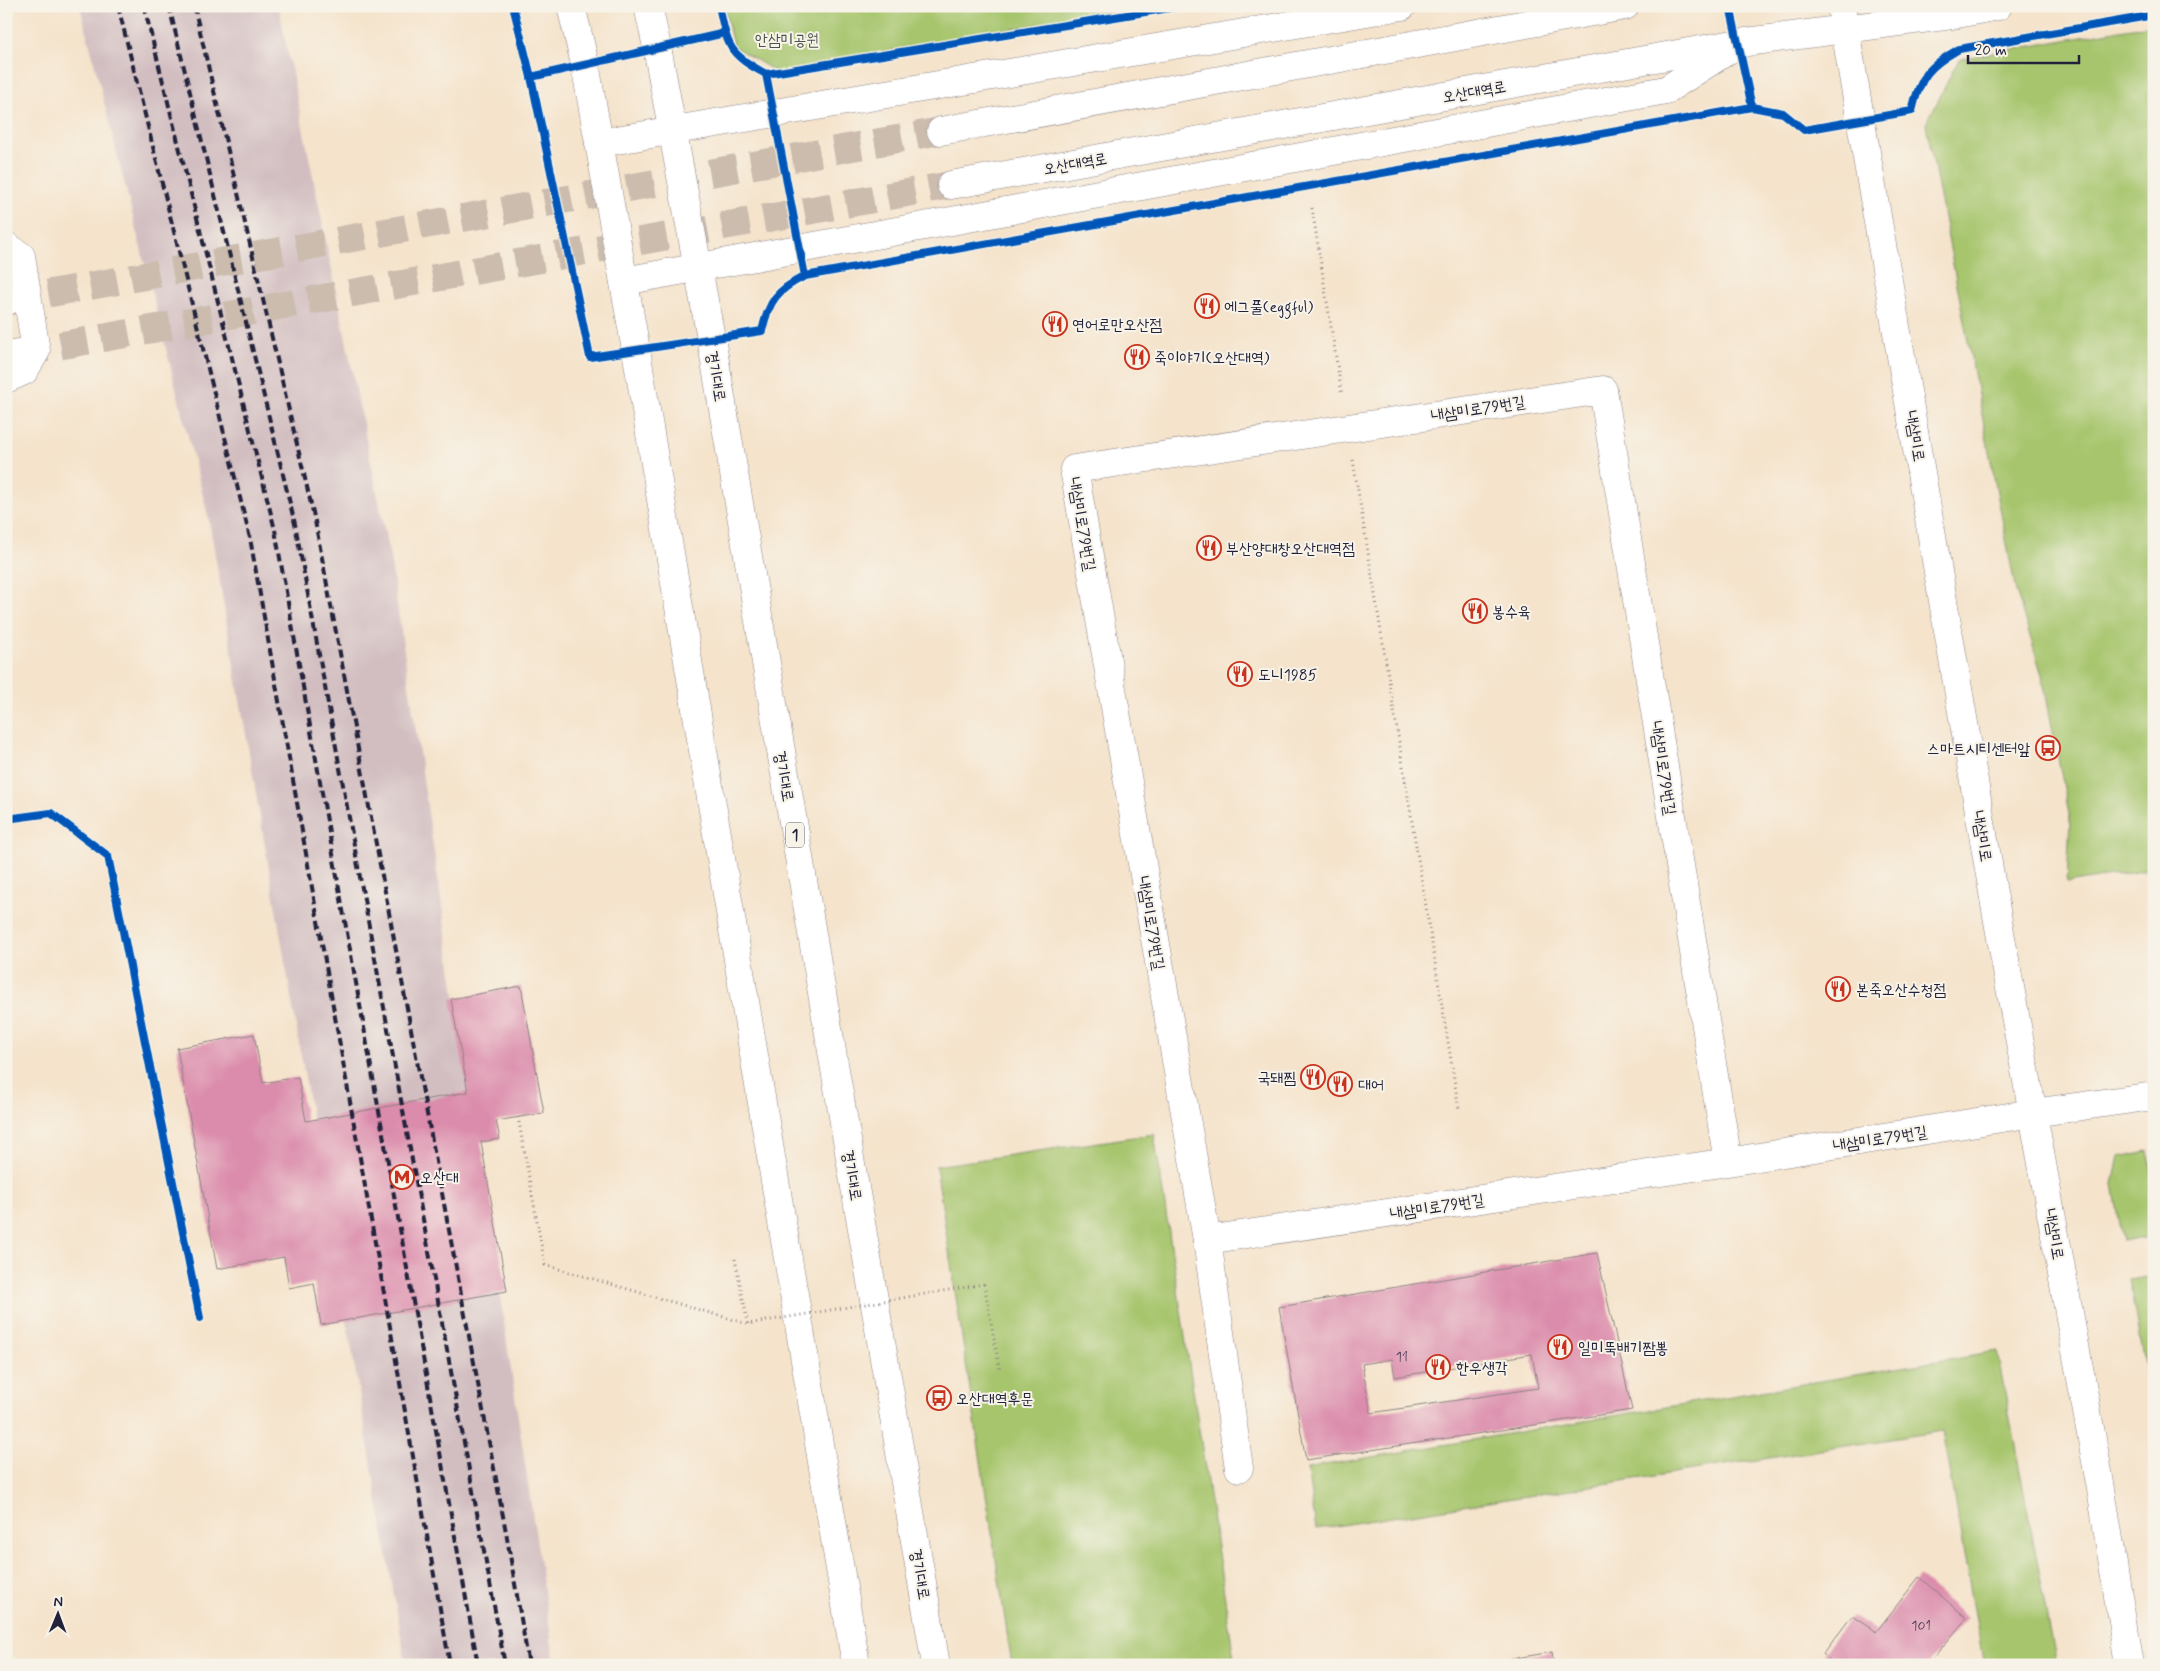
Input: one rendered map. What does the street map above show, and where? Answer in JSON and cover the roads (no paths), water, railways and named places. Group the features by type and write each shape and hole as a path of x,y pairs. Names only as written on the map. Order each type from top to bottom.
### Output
{"main road":[{"path":"571,6 585,64 624,281 856,1665"},
{"name":"경기대로","path":"648,6 698,268 936,1665"},
{"path":"599,143 1402,6"},
{"path":"940,131 1625,6"},
{"name":"오산대역로","path":"951,185 1739,43 1843,18 1952,15 1998,6"},
{"name":"내삼미로","path":"1843,18 1864,128 1996,910 2102,1489 2128,1665"},
{"path":"624,281 1666,90 1739,43"},
{"path":"6,246 20,256 36,351 24,371 6,379"},
{"name":"내삼미로79번길","path":"1728,1162 1603,390 1074,469 1207,1240 1728,1162 2033,1113 2154,1096"},
{"path":"1207,1240 1240,1468"}],"tunnel":[{"path":"7,301 941,131"},
{"path":"19,353 951,185"}],"railway":[{"path":"118,6 250,538 450,1665"},
{"path":"144,6 275,530 478,1665"},
{"path":"169,6 295,524 505,1665"},
{"path":"194,6 315,521 506,1532 529,1665"}],"place":[{"name":"에그풀(eggful)","path":"1207,306"},
{"name":"연어로만오산점","path":"1055,324"},
{"name":"죽이야기(오산대역)","path":"1137,357"},
{"name":"부산양대창오산대역점","path":"1209,548"},
{"name":"봉수육","path":"1475,611"},
{"name":"도니1985","path":"1240,674"},
{"name":"스마트시티센터앞","path":"2048,748"},
{"name":"본죽오산수청점","path":"1838,989"},
{"name":"국돼찜","path":"1313,1077"},
{"name":"대어","path":"1340,1084"},
{"name":"오산대","path":"402,1177"},
{"name":"일미뚝배기짬뽕","path":"1560,1347"},
{"name":"한우생각","path":"1438,1367"},
{"name":"오산대역후문","path":"939,1398"}],"park label":[{"name":"안삼미공원","path":"787,39"}]}
